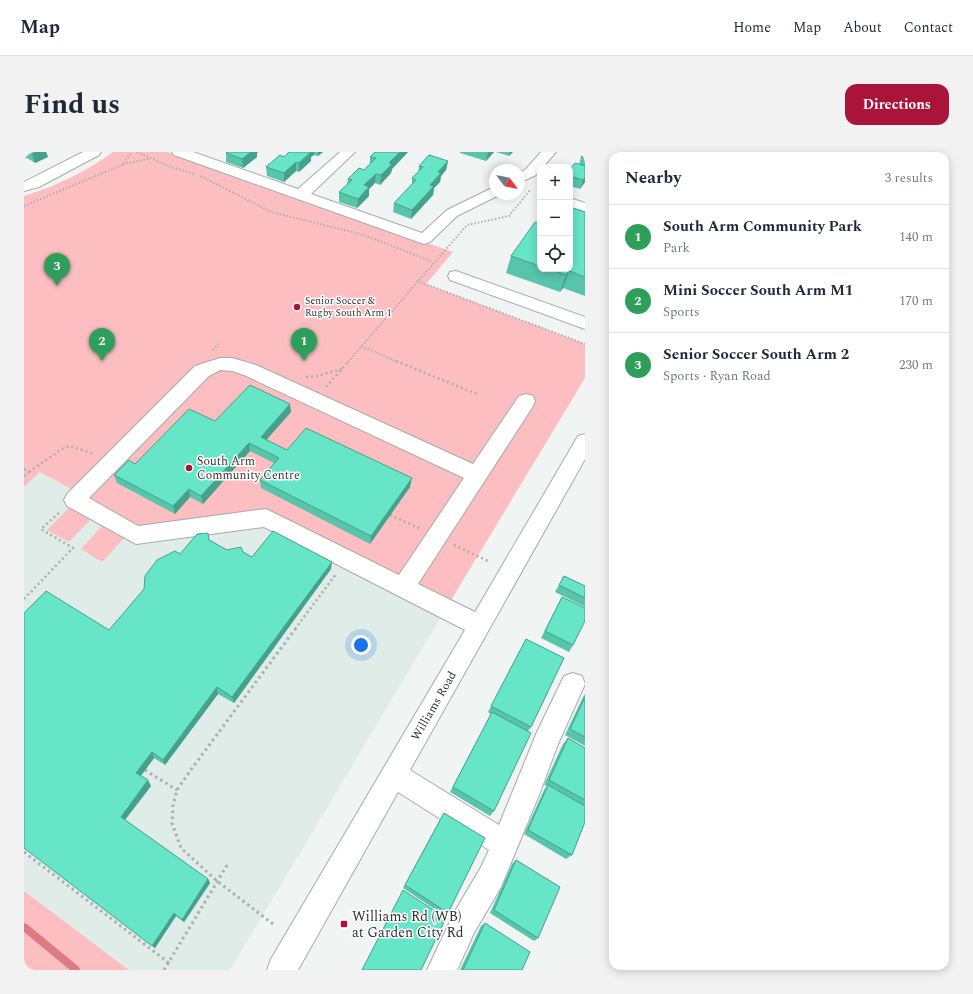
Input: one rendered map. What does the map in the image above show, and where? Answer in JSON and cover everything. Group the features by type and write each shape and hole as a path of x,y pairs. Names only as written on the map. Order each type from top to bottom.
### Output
{"street":[{"path":"24,187 78,162 94,152"},
{"path":"179,152 199,155 301,195 424,239 452,213 489,195"},
{"path":"301,195 348,152"},
{"path":"525,176 549,152"},
{"path":"573,204 585,208"},
{"path":"456,276 585,323"},
{"path":"477,475 250,370 232,364 216,364 202,371 74,500 136,535 266,518 480,626"},
{"path":"403,588 526,401"},
{"name":"Williams Road","path":"282,970 585,441"},
{"path":"442,970 464,923 490,877 526,795 546,741 573,684"},
{"path":"394,776 505,844"}],"path":[{"path":"122,165 132,152"},
{"path":"137,152 149,159 199,175 272,212 364,235 433,262"},
{"path":"24,206 122,165 149,159"},
{"path":"525,176 536,177 536,181 525,195"},
{"path":"316,400 433,262 467,225 509,216 521,200"},
{"path":"417,281 585,344"},
{"path":"361,346 477,394"},
{"path":"24,477 62,449 70,446 113,461"},
{"path":"24,469 29,472"},
{"path":"24,599 73,548 41,529 74,500"},
{"path":"273,924 217,881 181,848 172,823 177,790 347,560"},
{"path":"145,770 177,790"},
{"path":"24,852 169,962"},
{"path":"164,970 229,862"}],"shaded area":[{"path":"113,152 168,152 453,252 426,284 585,344 585,378 450,602 263,510 142,528 40,472 24,487 24,196 48,188 70,178"},
{"path":"40,472 142,528 263,510 450,602 230,970 129,970 24,891 24,487"},
{"path":"71,506 92,518 69,542 47,530"},
{"path":"104,524 126,536 102,562 81,549"},
{"path":"24,891 129,970 24,970"}],"building":[{"path":"251,152 242,159 226,153"},
{"path":"289,152 311,152 299,163 296,162 284,173 266,167 280,155 284,157"},
{"path":"375,152 400,152 389,163 392,164 381,175 376,174 364,185 369,187 358,199 339,192 352,180 348,179 359,168 364,170 376,158 370,157"},
{"path":"585,152 585,158 581,157"},
{"path":"429,155 448,161 438,172 441,173 430,185 434,186 412,210 394,203 416,180 412,178 423,167 419,166"},
{"path":"575,163 585,166 585,177 583,180 573,177 573,165"},
{"path":"573,208 585,212 585,277 572,272 573,272"},
{"path":"535,222 537,222 537,265 511,256"},
{"path":"558,272 568,272 566,275"},
{"name":"South Arm Community Centre","path":"250,385 290,404 261,437 287,450 306,428 412,478 371,536 260,480 279,458 249,443 201,496 189,489 173,506 114,475 129,460 135,464 189,409 215,421"},
{"path":"273,531 332,562 232,697 217,687 163,760 152,752 136,773 148,780 121,817 208,879 182,920 174,913 152,946 24,848 24,613 46,591 109,630 144,589 145,576 157,560 175,551 180,554 197,534 208,533 209,540 227,550 241,547 243,552 252,557"},
{"path":"564,576 585,586 585,598 559,585"},
{"path":"562,597 585,608 585,621 573,645 545,631"},
{"path":"526,639 564,658 531,727 491,706"},
{"path":"585,697 585,737 570,729"},
{"path":"492,712 531,733 494,811 453,787"},
{"path":"568,738 585,748 585,800 549,780"},
{"path":"548,785 585,806 585,822 572,855 528,830"},
{"path":"444,813 485,838 448,913 405,885"},
{"path":"516,860 560,887 538,938 494,910"},
{"path":"403,890 446,918 421,970 362,970"},
{"path":"485,923 530,952 522,970 463,970"}],"waterway":[{"path":"24,927 76,970"}],"place":[{"name":"Senior Soccer South Arm 2","path":"57,286"},
{"name":"Senior Soccer & Rugby South Arm 1","path":"297,307"},
{"name":"Mini Soccer South Arm M1","path":"102,361"},
{"name":"South Arm Community Park","path":"304,361"},
{"name":"South Arm Community Centre","path":"189,468"},
{"name":"Williams Rd (WB) at Garden City Rd","path":"344,924"}]}
